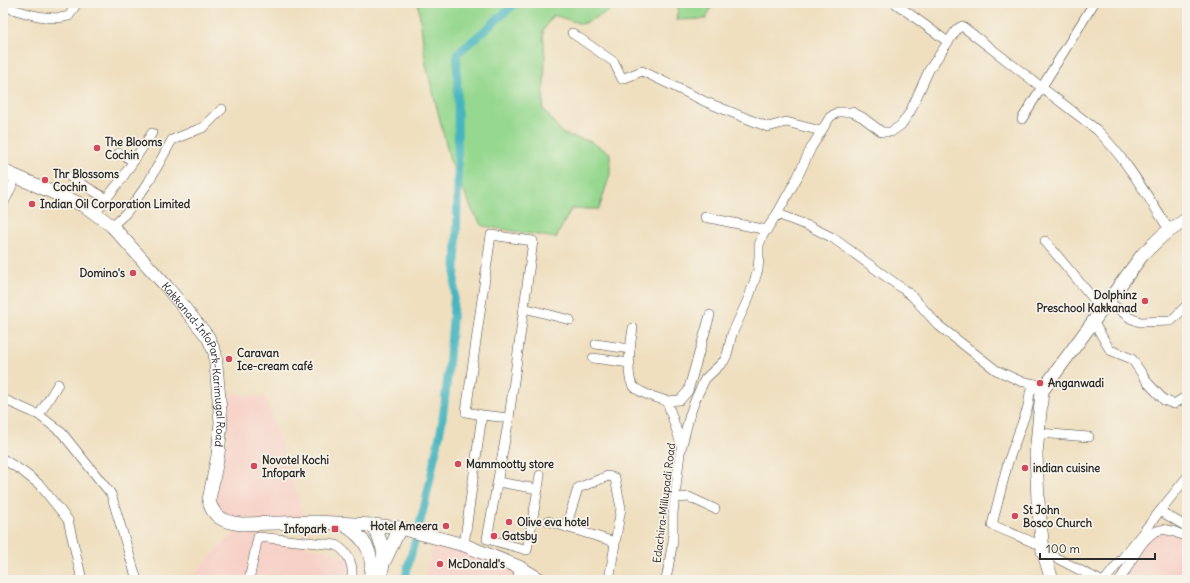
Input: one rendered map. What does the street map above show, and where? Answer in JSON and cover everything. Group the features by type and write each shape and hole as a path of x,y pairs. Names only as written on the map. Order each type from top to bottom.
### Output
{"main road":[{"name":"Kakkanad-InfoPark-Karimugal Road","path":"3,171 85,206 112,226 183,306 208,337 215,353 222,422 218,455 209,500 210,508 214,514 222,519 237,524 316,522 402,528 464,545 518,574 541,580"},
{"path":"1052,580 1043,548 1038,500 1036,454 1038,433 1038,388 1093,321 1143,254 1187,219"},
{"path":"344,524 356,532 365,543 372,563 370,580"},
{"path":"373,525 382,543 385,560"},
{"path":"380,580 385,560 402,528"}],"street":[{"path":"3,6 49,18 63,18 69,16 77,3"},
{"path":"895,3 948,42"},
{"path":"1022,119 1094,3"},
{"name":"Edachira-Millupadi Road","path":"666,580 673,541 673,513 682,446 696,398 705,379 727,355 732,334 754,284 759,264 759,245 830,117 838,112 852,112 862,117 882,132 891,132 901,125 910,112 929,70 957,29 962,26 1042,87"},
{"path":"572,33 614,62 622,79 642,72 706,102 768,127 786,122 821,131"},
{"path":"1042,87 1097,130 1113,146 1170,231"},
{"path":"112,226 126,213 148,183 172,140 204,126 222,109"},
{"path":"95,213 134,161 152,133"},
{"path":"119,153 134,161"},
{"path":"3,205 16,177"},
{"path":"70,177 106,199"},
{"path":"777,214 811,227 833,238 908,292 938,325 996,370 1038,388"},
{"path":"705,217 766,230"},
{"path":"508,418 466,412 491,235 533,241 508,418 487,539 527,550 540,475"},
{"path":"1045,241 1105,305 1130,318 1140,322 1172,321 1187,305"},
{"path":"524,308 570,320"},
{"path":"633,328 630,349 629,375 632,384 644,394 667,401 680,400 688,391 710,315"},
{"path":"1093,321 1110,350 1132,359 1148,383 1164,400 1174,404 1187,396"},
{"path":"596,344 630,349"},
{"path":"593,358 630,363"},
{"path":"38,415 58,384"},
{"path":"1038,388 1030,393 1028,407 1008,462 992,525 1043,548 1099,580"},
{"path":"3,398 38,415 62,433 111,494 137,580"},
{"path":"667,401 682,446"},
{"path":"464,545 482,415"},
{"path":"1038,433 1089,437"},
{"path":"3,459 22,470 40,485 68,520 82,580"},
{"path":"566,527 578,488 608,476 615,478 621,508 609,580"},
{"path":"1105,580 1187,477"},
{"path":"498,482 538,489"},
{"path":"675,498 690,497 715,509"},
{"path":"1160,511 1187,527"},
{"path":"548,521 615,542"},
{"path":"1120,580 1143,543 1152,533 1160,530 1171,531 1187,537"},
{"path":"249,580 258,537 336,545 344,549 349,559 353,573 350,580"}],"shaded area":[{"name":"Novotel Kochi Infopark","path":"224,393 265,397 310,534 231,518 216,509 213,495 228,437"},
{"path":"1158,523 1187,533 1187,580 1115,580"},
{"path":"240,530 362,560 358,580 190,580 220,546"},
{"path":"433,543 491,560 520,575 519,580 425,580"}],"green space":[{"path":"418,3 620,3 606,13 582,24 553,15 543,31 545,58 543,109 563,134 589,141 610,153 610,174 599,209 571,209 556,238 483,226 473,212 450,160 426,65"},
{"path":"677,3 713,3 706,19 676,20 679,4"}],"waterway":[{"path":"405,580 429,484 442,422 448,376 457,238 457,54 516,3"}],"place":[{"name":"The Blooms Cochin","path":"97,148"},
{"name":"Thr Blossoms Cochin","path":"45,180"},
{"name":"Indian Oil Corporation Limited","path":"32,204"},
{"name":"Domino's","path":"133,273"},
{"name":"Dolphinz Preschool Kakkanad","path":"1145,301"},
{"name":"Caravan Ice-cream café","path":"229,359"},
{"name":"Anganwadi","path":"1040,383"},
{"name":"Mammootty store","path":"458,464"},
{"name":"Novotel Kochi Infopark","path":"254,466"},
{"name":"indian cuisine","path":"1025,468"},
{"name":"St John Bosco Church","path":"1015,516"},
{"name":"Olive eva hotel","path":"509,522"},
{"name":"Hotel Ameera","path":"446,526"},
{"name":"Infopark","path":"335,529"},
{"name":"Gatsby","path":"494,536"},
{"name":"McDonald's","path":"440,564"}]}
